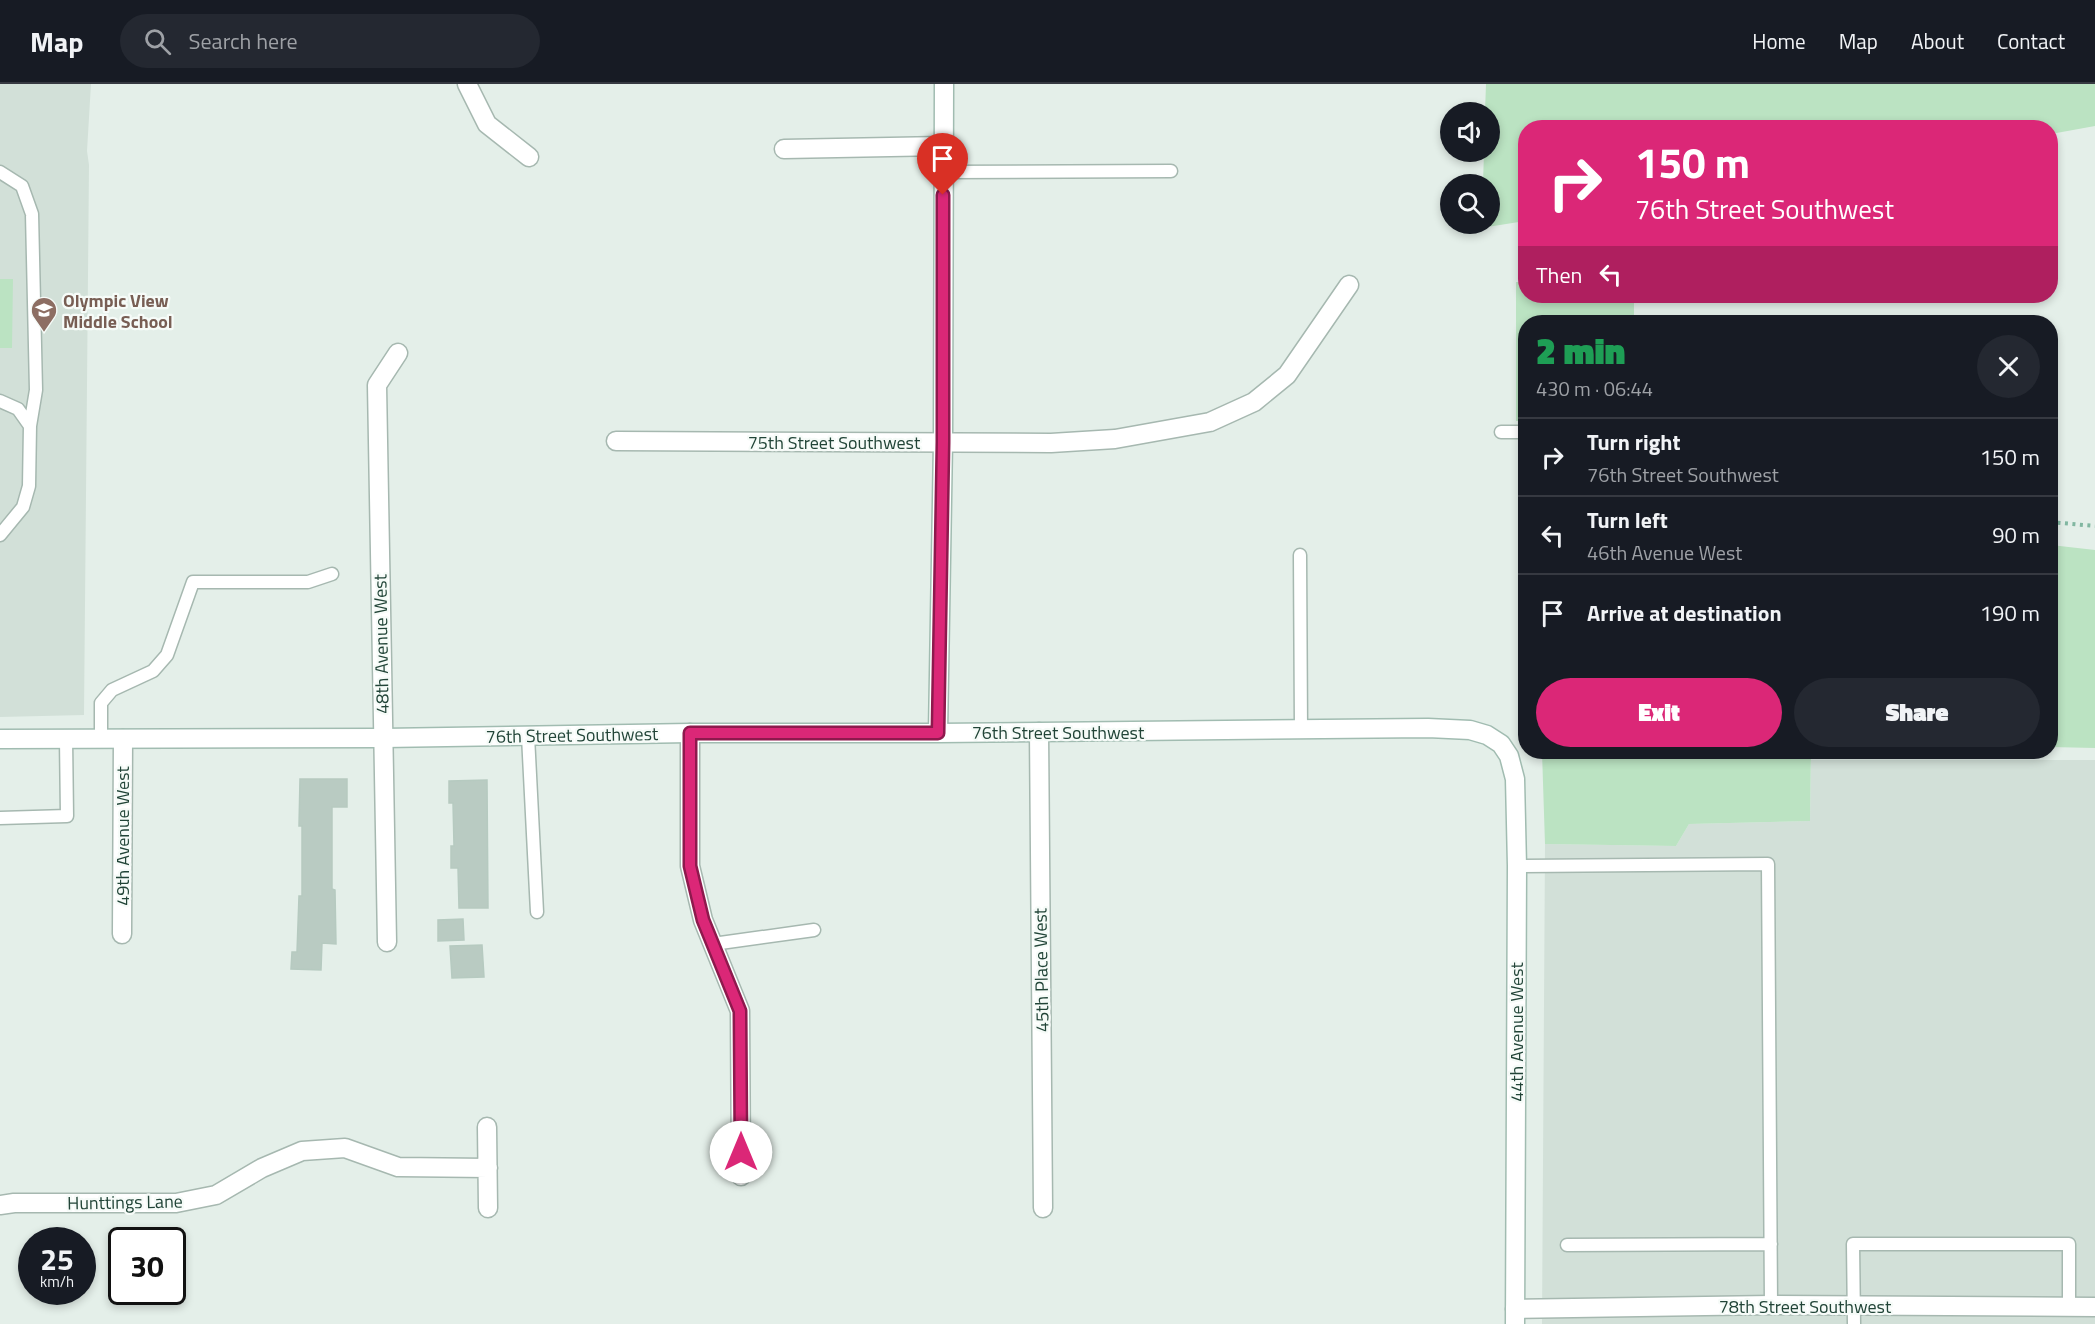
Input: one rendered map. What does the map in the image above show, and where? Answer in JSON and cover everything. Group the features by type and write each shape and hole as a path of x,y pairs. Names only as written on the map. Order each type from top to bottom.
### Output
{"street":[{"path":"467,84 487,124 529,158"},
{"path":"938,733 943,442 944,84"},
{"path":"784,149 943,146"},
{"name":"75th Street Southwest","path":"616,441 1051,443 1115,439 1210,422 1254,402 1287,375 1349,285"},
{"name":"48th Avenue West","path":"387,942 377,385 398,353"},
{"name":"76th Street Southwest","path":"0,739 384,738 690,733 1428,728 1470,730 1487,735 1501,744"},
{"name":"45th Place West","path":"1039,732 1043,1208"},
{"path":"690,733 690,866 703,920 740,1011 741,1176"},
{"name":"49th Avenue West","path":"122,934 123,739"},
{"name":"44th Avenue West","path":"1501,744 1509,756 1515,779 1517,866 1515,1316"},
{"path":"487,1127 488,1208"},
{"name":"Hunttings Lane","path":"0,1205 176,1203 216,1195 262,1168 302,1151 345,1148 398,1167 488,1168"},
{"name":"78th Street Southwest","path":"1515,1316 1772,1305 2095,1307"}],"lane":[{"path":"943,172 1171,171"},
{"path":"0,172 22,186 33,214 36,390 30,426 29,486 23,507 0,535"},
{"path":"0,401 18,408 30,426"},
{"path":"1501,432 1518,432"},
{"path":"1300,555 1301,730"},
{"path":"100,739 101,703 112,690 153,671 167,655 193,582 308,582 332,574"},
{"path":"528,736 537,912"},
{"path":"0,818 67,816 66,739"},
{"path":"1517,866 1768,864 1772,1305"},
{"path":"713,944 814,930"},
{"path":"1567,1245 1771,1244"},
{"path":"1854,1324 1854,1244 2069,1245 2069,1307"}],"path":[{"path":"2058,523 2095,526"}],"shaded area":[{"name":"Olympic View Middle School","path":"0,84 91,84 87,151 89,165 84,715 0,717"},
{"path":"1811,760 2095,760 2095,1324 1542,1324 1545,844 1676,846 1689,824 1810,821"}],"green space":[{"path":"1486,84 2095,84 2095,126 2058,133 2058,120 1518,120 1518,222 1500,225 1500,174 1483,174 1484,162 1500,162 1500,102 1485,102"},
{"path":"0,279 13,279 12,348 0,348"},
{"path":"1516,282 1518,282 1518,303 1634,303 1634,315 1518,315 1518,421 1516,421"},
{"path":"2058,546 2095,550 2095,748 2058,747"},
{"path":"1542,759 1811,759 1810,821 1689,824 1676,846 1545,844"}],"building":[{"path":"300,779 347,779 347,807 332,807 332,889 335,890 336,944 322,943 321,970 291,969 292,952 297,952 299,896 302,896 302,826 299,826"},
{"path":"487,780 488,908 459,908 458,868 451,868 451,846 454,846 453,803 449,803 449,781"},
{"path":"463,919 464,940 438,941 438,920"},
{"path":"482,945 484,977 452,978 450,946"}],"place":[{"name":"Olympic View Middle School","path":"44,333"}],"route":[{"path":"741,1152 740,1011 703,920 690,866 690,733 938,733 943,442 943,195"}]}
